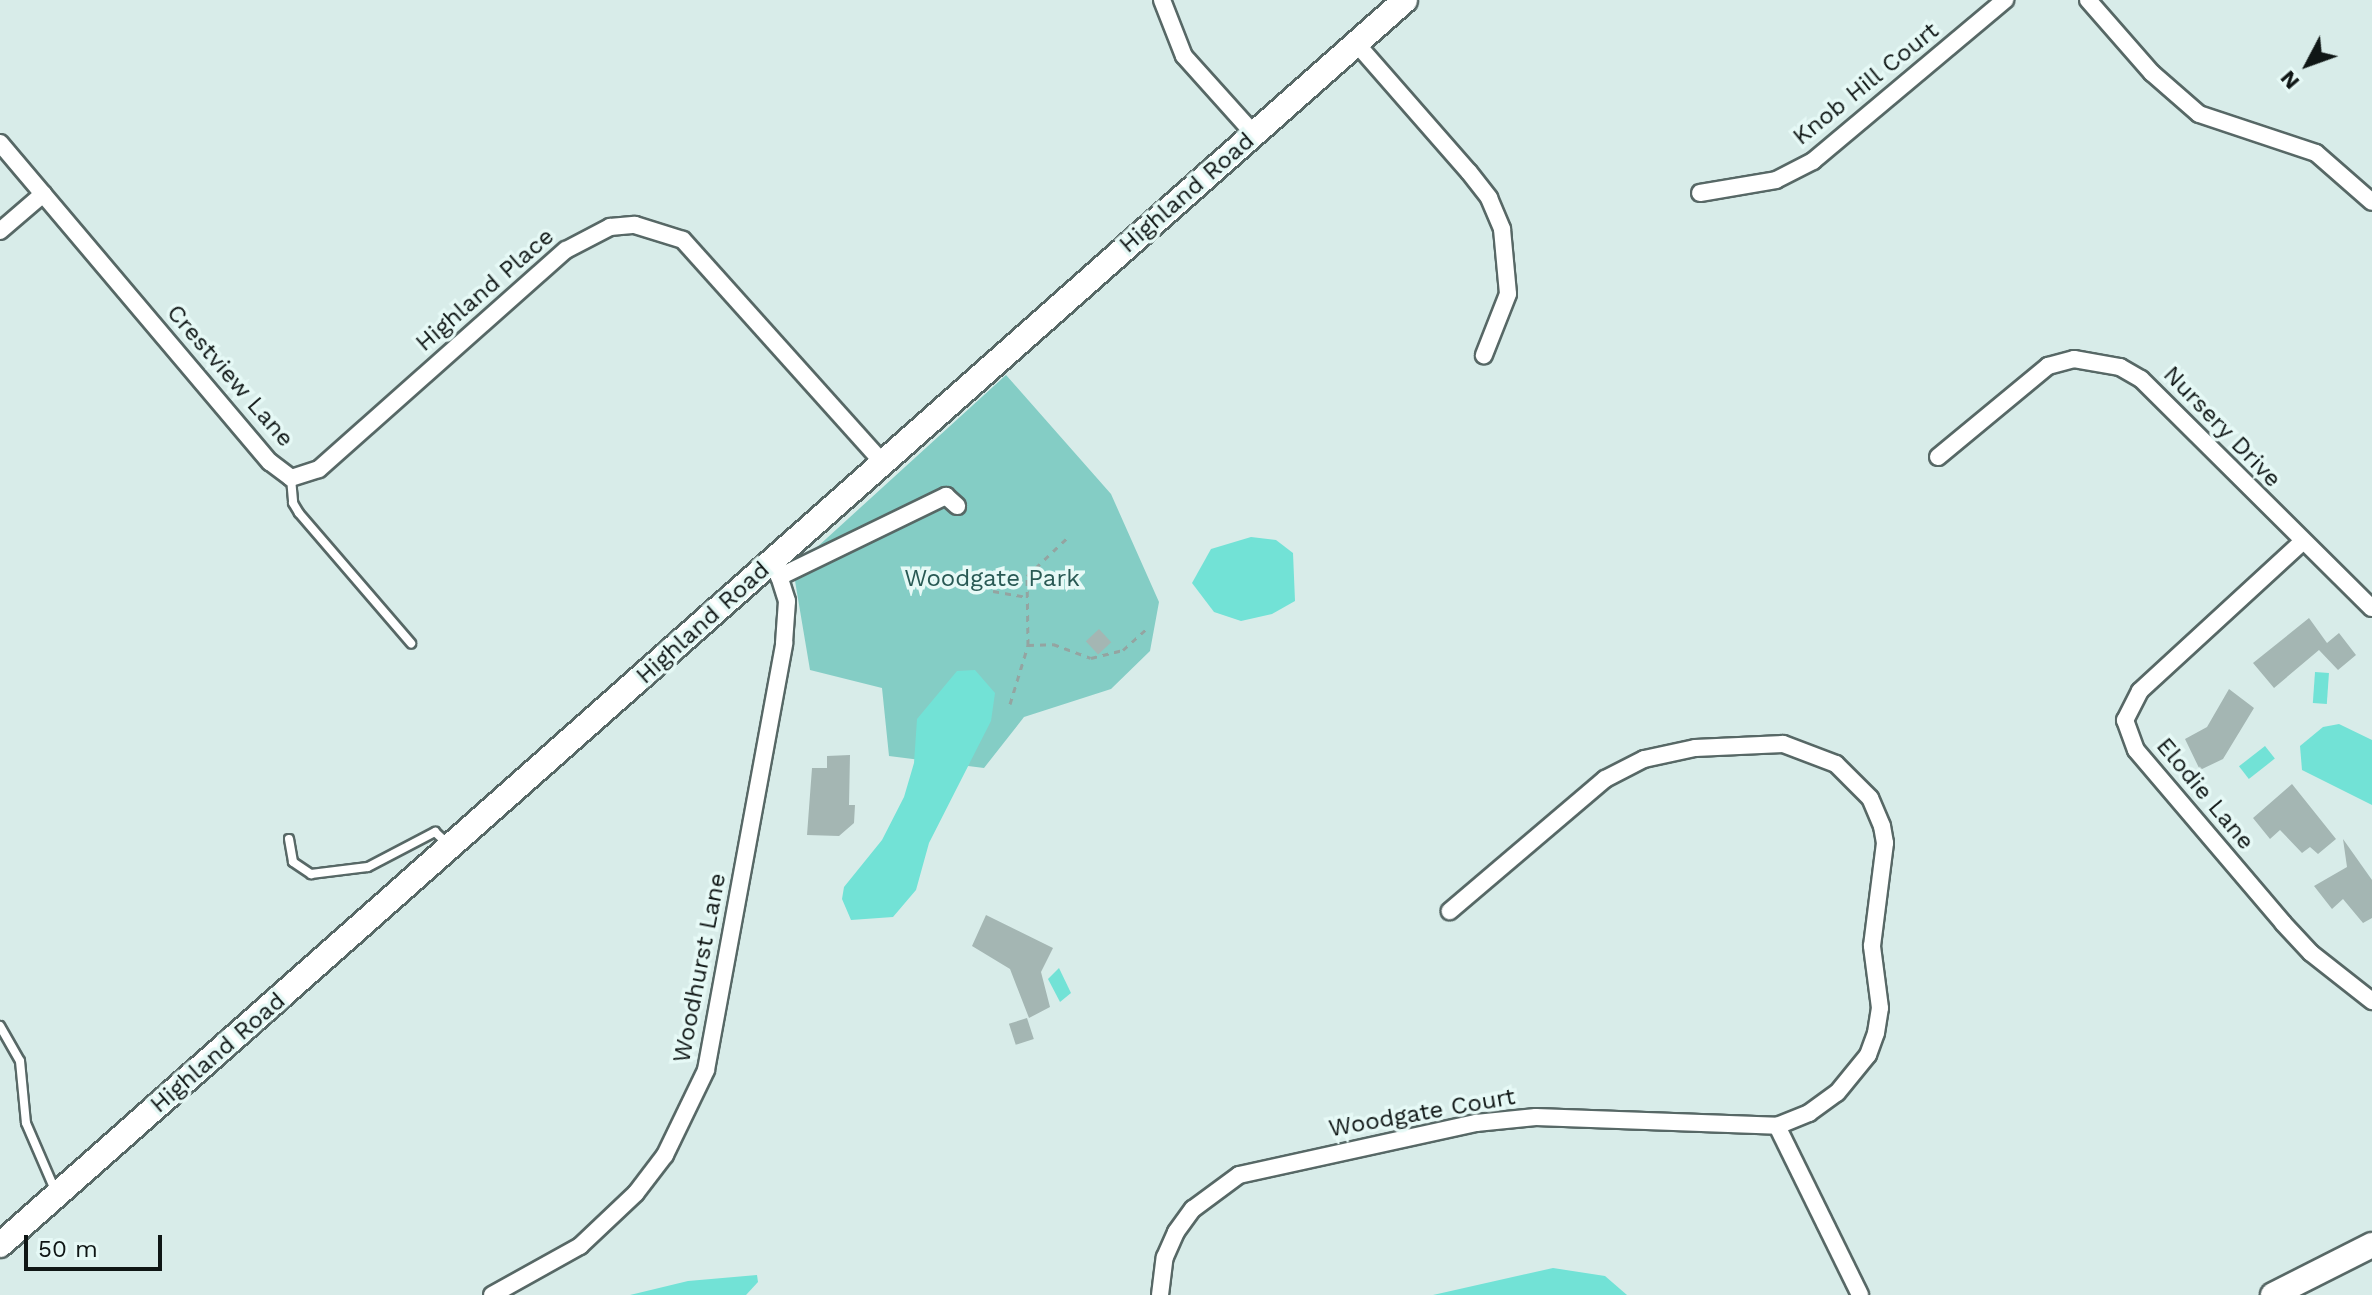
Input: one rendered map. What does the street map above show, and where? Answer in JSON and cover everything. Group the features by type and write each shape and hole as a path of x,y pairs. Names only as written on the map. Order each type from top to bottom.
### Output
{"street":[{"path":"1162,0 1184,56 1254,134"},
{"name":"Highland Road","path":"0,1245 451,846 776,569 883,463 1405,0"},
{"name":"Knob Hill Court","path":"1700,193 1776,180 1813,161 2005,0"},
{"path":"2088,0 2152,73 2199,114 2316,153 2372,202"},
{"path":"1356,43 1469,172 1489,198 1502,229 1508,294 1484,355"},
{"name":"Crestview Lane","path":"0,143 270,462 291,478"},
{"path":"0,231 43,194"},
{"name":"Highland Place","path":"291,478 319,469 566,250 610,227 635,225 683,240 883,463"},
{"name":"Nursery Drive","path":"1938,457 2048,366 2094,360 2141,379 2301,543 2372,608"},
{"path":"776,569 946,496 957,506"},
{"name":"Elodie Lane","path":"2301,543 2140,691 2125,720 2136,750 2283,923 2311,953 2372,1001"},
{"name":"Woodhurst Lane","path":"492,1295 580,1246 636,1193 665,1155 706,1070 784,643 787,601 776,569"},
{"path":"1450,911 1605,779 1644,759 1695,748 1783,744 1836,764 1870,798 1885,843 1872,946 1880,1008 1876,1033 1868,1055 1837,1093 1809,1113 1777,1126 1860,1295"},
{"name":"Woodgate Court","path":"1160,1295 1165,1257 1193,1209 1239,1175 1266,1167 1476,1123 1536,1117 1777,1126"},
{"path":"2273,1295 2372,1245"}],"lane":[{"name":"Crestview Lane","path":"291,478 299,513 411,643"},
{"path":"289,839 293,862 311,874 368,867 435,832 451,846"},
{"path":"0,1026 20,1061 26,1123 57,1195"}],"path":[{"path":"1010,704 1028,645 1027,576 1067,538"},
{"path":"993,591 1026,597"},
{"path":"1028,645 1053,644 1075,655 1102,657 1123,650 1146,629"}],"green space":[{"name":"Woodgate Park","path":"1006,375 1111,494 1159,602 1150,651 1111,689 1024,717 984,768 889,756 882,688 810,670 793,569"}],"shaded area":[{"path":"1251,537 1276,540 1293,553 1295,601 1272,614 1241,621 1214,612 1192,583 1211,549"},
{"path":"975,670 995,693 991,721 929,843 916,890 893,917 851,920 842,899 844,887 882,840 904,797 914,763 917,719 957,671"},
{"path":"2315,672 2329,673 2327,704 2313,703"},
{"path":"2339,724 2372,740 2372,805 2302,770 2300,746 2323,727"},
{"path":"2265,746 2275,759 2249,779 2239,766"},
{"path":"1059,968 1071,993 1060,1002 1048,979"},
{"path":"1553,1268 1605,1276 1627,1295 1433,1295"},
{"path":"757,1275 758,1282 746,1295 630,1295 688,1281"}],"building":[{"path":"2309,618 2327,643 2339,633 2356,655 2338,670 2319,650 2274,688 2253,663"},
{"path":"1099,629 1111,642 1098,654 1086,641"},
{"path":"2229,689 2254,708 2223,759 2200,770 2185,739 2207,727"},
{"path":"850,755 849,805 855,805 854,823 839,836 807,835 812,768 827,768 827,756"},
{"path":"2292,784 2336,839 2318,854 2310,847 2302,853 2280,830 2270,839 2253,818"},
{"path":"2343,839 2372,880 2372,918 2363,923 2343,899 2332,909 2314,886 2347,867"},
{"path":"986,915 1053,948 1041,972 1050,1007 1029,1018 1010,969 972,946"},
{"path":"1027,1018 1034,1039 1016,1045 1009,1024"}]}
